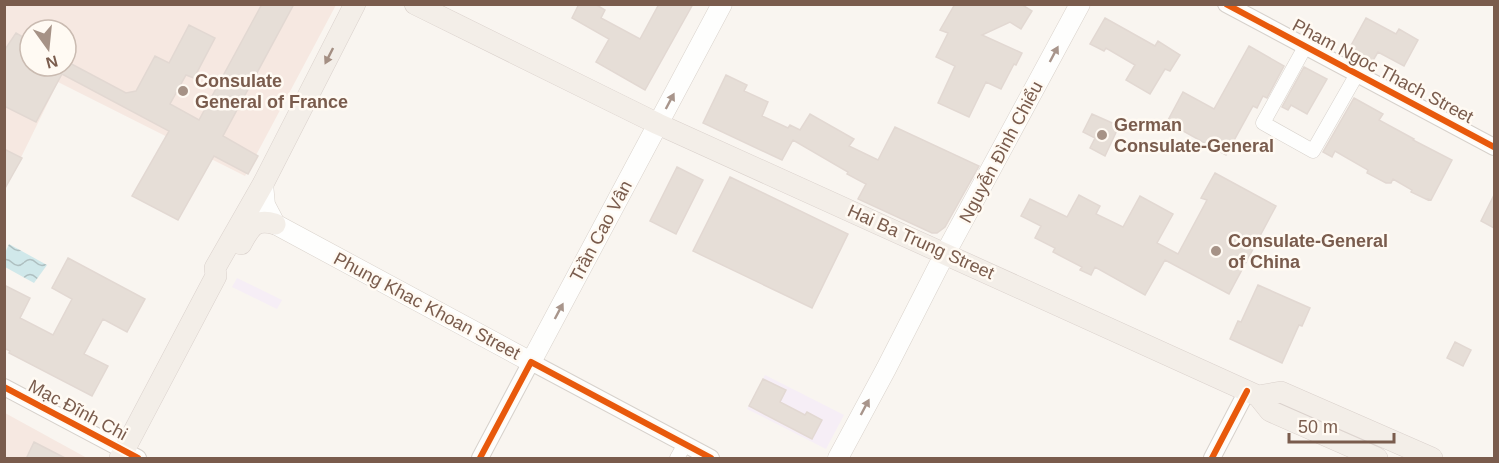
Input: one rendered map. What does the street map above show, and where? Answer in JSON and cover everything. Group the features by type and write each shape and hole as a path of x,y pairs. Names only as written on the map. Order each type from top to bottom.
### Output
{"main road":[{"path":"127,456 216,276 215,268 263,184 356,4"},
{"name":"Hai Ba Trung Street","path":"416,4 658,124 945,253 1258,399 1377,459"},
{"name":"Trần Cao Vân","path":"531,362 722,4"},
{"name":"Nguyễn Đình Chiểu","path":"838,459 945,253 1080,4"},
{"path":"263,184 265,205 275,224"},
{"path":"216,276 225,273 251,227 259,222 275,224"},
{"name":"Phung Khac Khoan Street","path":"275,224 531,362"},
{"path":"1258,399 1281,392 1432,459"}],"street":[{"name":"Pham Ngoc Thach Street","path":"1226,4 1494,147"},
{"path":"1305,47 1263,123 1313,151 1357,74"},
{"name":"Phung Khac Khoan Street","path":"531,362 681,452 711,459"},
{"name":"Trần Cao Vân","path":"480,459 531,362"},
{"name":"Mạc Đĩnh Chi","path":"4,387 127,456"},
{"path":"1212,459 1258,399"}],"shaded area":[{"name":"Consulate General of France","path":"5,5 336,5 245,176 58,82 5,190"},
{"path":"237,278 282,300 277,309 232,287"},
{"path":"765,375 844,415 826,449 747,409"},
{"path":"5,413 87,458 5,458"}],"water":[{"path":"9,244 47,265 34,283 5,267 5,253"}],"building":[{"path":"262,4 294,4 223,136 258,156 248,174 214,156 178,220 132,196 169,131 70,78 78,78 78,67 126,93 136,91 155,56 169,63 189,25 215,38 194,78 186,75 170,104 199,120"},
{"path":"579,4 595,4 605,10 601,18 640,39 659,4 693,4 645,90 596,62 609,39 572,18"},
{"path":"955,4 1021,4 1032,11 1021,29 1010,22 982,35 1022,53 1001,89 986,82 969,117 938,103 955,66 936,57 948,33 940,30"},
{"path":"1105,18 1155,46 1158,41 1180,55 1170,71 1165,69 1150,94 1126,80 1135,65 1106,48 1104,51 1090,44"},
{"path":"1366,18 1396,34 1399,29 1418,40 1404,66 1378,52 1371,64 1348,51"},
{"path":"16,33 18,34 18,78 60,78 36,122 4,106 4,51"},
{"path":"1249,46 1284,66 1267,98 1263,96 1257,108 1253,106 1226,155 1167,122 1183,92 1214,109"},
{"path":"1304,67 1327,79 1307,114 1291,105 1288,110 1282,107"},
{"path":"726,75 747,85 744,91 768,102 762,116 788,128 790,125 800,130 810,114 854,139 849,146 878,160 895,127 979,166 945,227 937,233 932,233 858,199 866,184 793,140 782,160 703,123"},
{"path":"1354,98 1383,114 1379,120 1452,160 1431,200 1411,192 1412,190 1393,179 1391,183 1386,183 1335,151 1332,157 1323,152"},
{"name":"German Consulate-General","path":"1092,114 1119,126 1105,156 1090,148 1095,138 1083,132"},
{"path":"4,149 22,158 4,190"},
{"path":"677,167 703,180 676,234 650,221"},
{"path":"1215,173 1276,206 1229,294 1165,260 1145,295 1095,267 1091,275 1080,270 1082,267 1053,252 1055,248 1035,238 1041,226 1021,216 1030,199 1067,217 1079,195 1100,206 1096,214 1123,227 1140,196 1173,214 1157,243 1178,254 1207,200 1201,198"},
{"path":"730,177 848,234 812,308 693,251"},
{"path":"1494,195 1494,228 1481,221"},
{"path":"68,258 145,299 127,332 103,319 84,354 108,366 92,396 9,353 10,351 4,348 4,285 30,298 20,318 53,335 72,299 52,288"},
{"path":"1258,285 1310,308 1302,326 1299,325 1282,363 1230,339 1238,321 1241,322"},
{"path":"1455,342 1471,350 1463,366 1447,358"},
{"path":"763,379 786,390 780,402 805,415 807,412 822,420 812,439 749,406"},
{"path":"34,442 67,459 26,459"}],"cycle path":[{"path":"1226,4 1494,147"},
{"path":"480,458 531,362 711,458"},
{"path":"4,387 138,458"},
{"path":"1212,458 1247,391"}],"place":[{"name":"Consulate General of France","path":"183,91"},
{"name":"German Consulate-General","path":"1102,135"},
{"name":"Consulate-General of China","path":"1216,251"}]}
